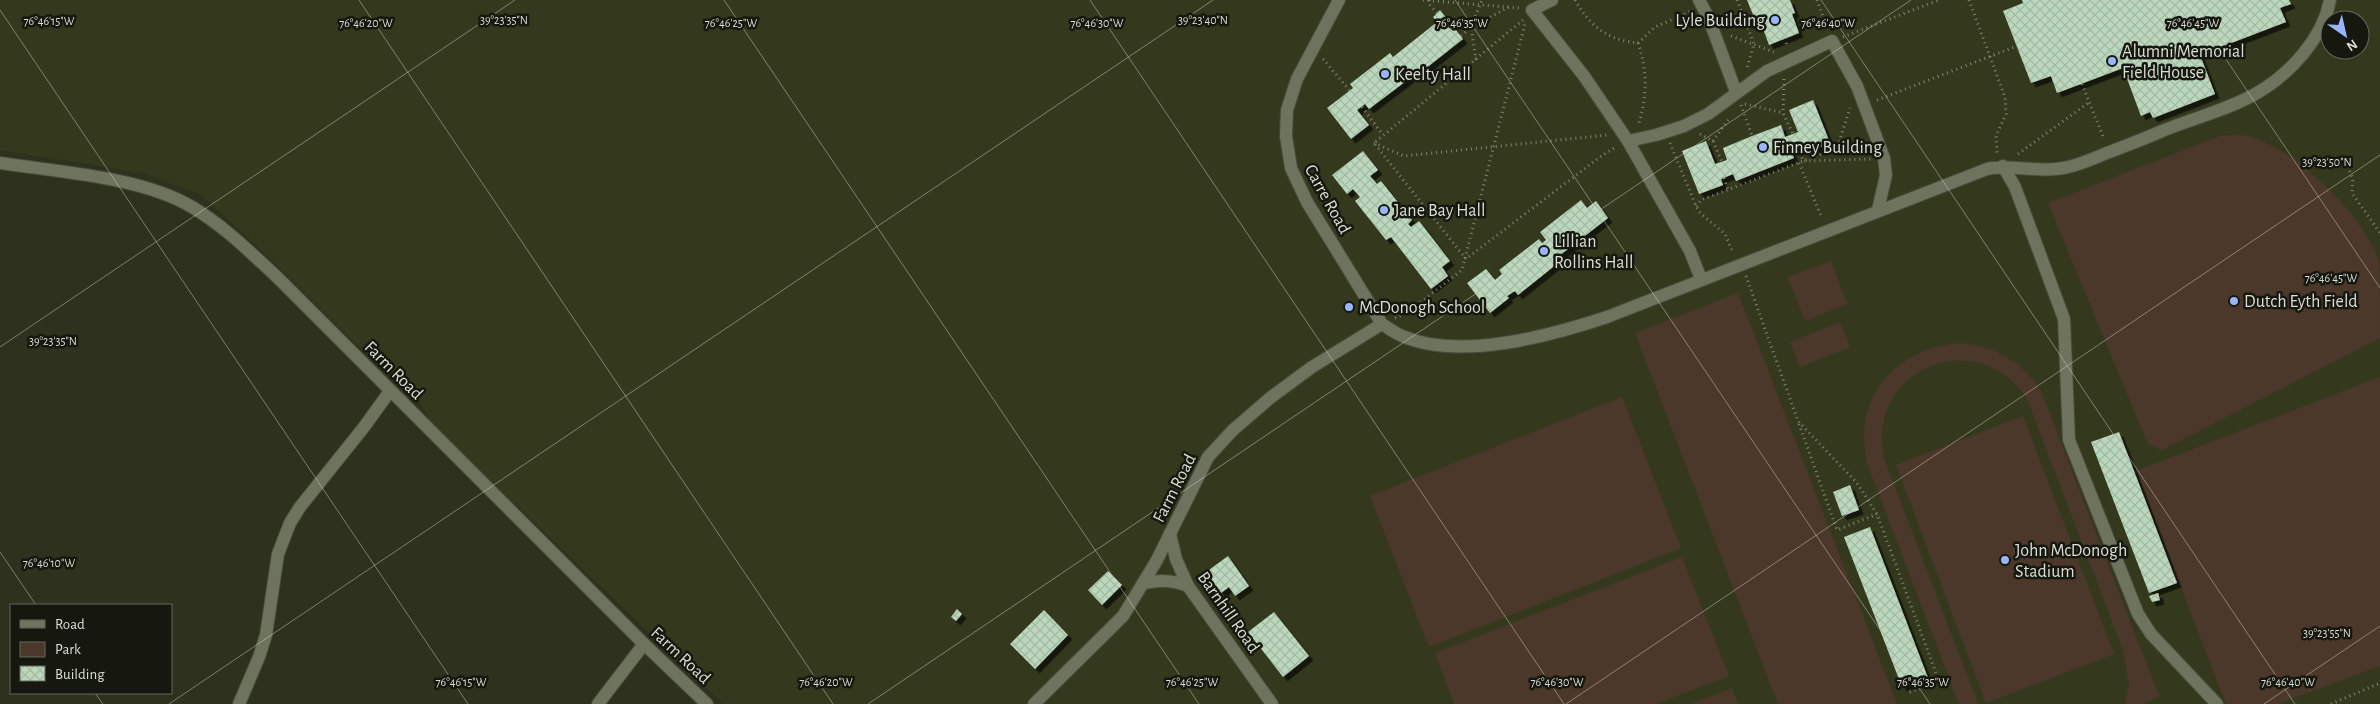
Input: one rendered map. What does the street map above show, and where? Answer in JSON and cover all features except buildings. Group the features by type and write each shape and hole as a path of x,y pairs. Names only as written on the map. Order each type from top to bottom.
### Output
{"street":[{"name":"Carre Road","path":"1339,0 1297,79 1288,110 1286,136 1291,168 1308,202 1382,324"},
{"path":"1552,0 1532,10 1584,76 1628,141 1690,251 1701,279"},
{"path":"1382,324 1401,336 1423,342 1452,346 1479,346 1534,338 1607,317 1987,169 2003,166 2048,170 2063,168 2109,152 2255,94 2277,79 2312,42 2323,22 2330,0"},
{"path":"1701,3 1738,98"},
{"path":"1628,141 1684,126 1738,98 1767,71 1832,41 1857,86 1884,158 1886,175 1878,210"},
{"name":"Farm Road","path":"0,162 127,182 150,188 190,205 226,230 707,704"},
{"path":"2003,166 2015,187 2064,319 2070,440 2138,614 2151,634 2217,704"},
{"name":"Farm Road","path":"1034,704 1123,616 1144,583 1208,457 1232,430 1270,398 1312,367 1382,324"},
{"path":"239,704 266,635 278,554 290,523 390,390"},
{"name":"Barnhill Road","path":"1170,534 1176,559 1188,586 1272,704"},
{"path":"1144,583 1160,580 1175,581 1188,586"},
{"path":"598,704 644,644"}],"path":[{"path":"1423,0 1481,2 1532,10"},
{"path":"1430,0 1429,4 1437,13"},
{"path":"1574,0 1588,21 1595,27 1614,37 1638,43"},
{"path":"1713,141 1738,98 1754,44 1737,0"},
{"path":"1817,0 1832,41 1939,0"},
{"path":"1969,0 2005,97 2006,114 1996,132 1995,142 1996,151 2003,166 2088,103"},
{"path":"1476,60 1472,27 1481,2"},
{"path":"1638,43 1645,34 1663,22 1701,3"},
{"path":"1460,36 1472,27 1510,7"},
{"path":"1374,143 1515,28 1532,10"},
{"path":"1382,324 1408,312 1462,270 1523,29 1532,10"},
{"path":"1466,258 1600,156 1628,141 1638,126 1645,98 1645,67 1638,43"},
{"path":"1865,105 2017,46"},
{"path":"1314,47 1350,91"},
{"path":"2082,84 2109,152"},
{"path":"1696,206 1701,200 1837,148 1857,86"},
{"path":"1738,98 1784,113"},
{"path":"1738,98 1752,136"},
{"path":"1362,107 1383,135"},
{"path":"1684,126 1713,141 1722,162"},
{"path":"1666,132 1696,206 1700,213 1725,234 1739,265 1837,530 1878,514"},
{"path":"1374,143 1404,156 1608,134 1628,141"},
{"path":"1374,143 1466,258"},
{"path":"1799,148 1801,162 1827,230"},
{"path":"2344,156 2353,179 2352,192 2380,233"},
{"path":"1801,162 1884,158"},
{"path":"1724,178 1728,190"},
{"path":"1798,421 1857,483 1878,514 1939,681 1907,693"},
{"path":"2331,704 2380,683"}],"shaded area":[{"name":"McDonogh School","path":"0,0 2380,0 2380,704 723,704 433,425 408,383 377,365 259,248 200,194 142,173 0,150"}],"green space":[{"name":"Dutch Eyth Field","path":"2220,136 2247,136 2266,143 2285,154 2325,186 2359,224 2379,262 2380,338 2162,450 2148,444 2048,203"},
{"path":"1831,261 1847,304 1805,321 1788,277"},
{"path":"1738,293 1897,704 1778,704 1635,333"},
{"path":"1840,322 1850,347 1800,367 1790,342"},
{"path":"1960,343 1985,348 2006,357 2025,372 2041,391 2159,696 2143,704 2125,704 2129,685 2123,650 2027,399 2006,376 1982,364 1956,361 1931,366 1909,380 1892,400 1883,426 1884,458 1978,704 1959,704 1867,463 1864,439 1866,417 1873,398 1884,381 1898,366 1916,355 1936,347"},
{"path":"2380,377 2380,666 2277,704 2226,704 2136,471"},
{"path":"1622,397 1681,548 1429,647 1370,496"},
{"name":"John McDonogh Stadium","path":"2023,416 2114,654 1986,703 1896,465"},
{"path":"1682,557 1729,676 1656,704 1454,704 1435,653"},
{"path":"1732,688 1738,704 1691,704"}],"place":[{"name":"Lyle Building","path":"1775,20"},
{"name":"Alumni Memorial Field House","path":"2112,61"},
{"name":"Keelty Hall","path":"1385,74"},
{"name":"Finney Building","path":"1763,147"},
{"name":"Jane Bay Hall","path":"1384,210"},
{"name":"Lillian Rollins Hall","path":"1544,251"},
{"name":"Dutch Eyth Field","path":"2234,301"},
{"name":"McDonogh School","path":"1349,307"},
{"name":"John McDonogh Stadium","path":"2005,560"}]}
